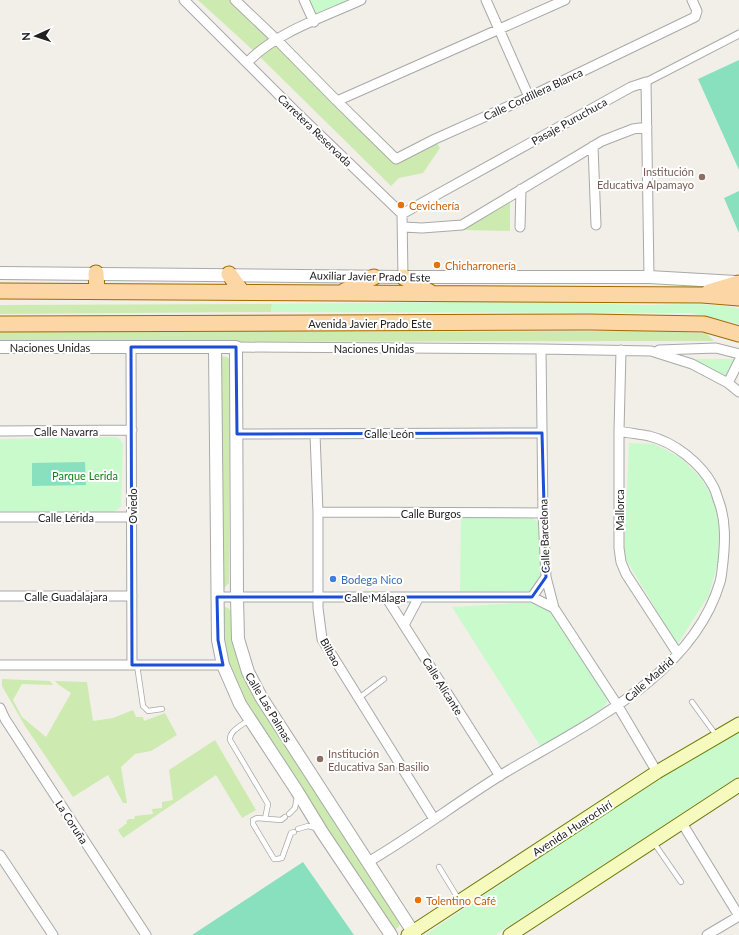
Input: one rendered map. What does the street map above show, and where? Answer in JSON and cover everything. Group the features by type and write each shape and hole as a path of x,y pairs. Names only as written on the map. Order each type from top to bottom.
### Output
{"main road":[{"path":"96,274 97,291"},
{"path":"229,274 242,292"},
{"path":"341,292 374,277"},
{"path":"403,277 433,294"},
{"path":"702,295 739,283"},
{"path":"0,291 702,295 739,298"},
{"name":"Avenida Javier Prado Este","path":"0,324 590,322 704,324 739,334"},
{"name":"Avenida Huarochirí","path":"412,934 657,772 739,724"},
{"path":"510,935 739,786"}],"street":[{"name":"Carretera Reservada","path":"184,0 402,214"},
{"path":"235,0 337,101 565,0"},
{"path":"304,0 314,22"},
{"path":"247,63 276,39 361,0"},
{"path":"486,0 529,97"},
{"name":"Calle Cordillera Blanca","path":"337,101 396,158 529,97 695,17 697,11 692,0"},
{"name":"Pasaje Puruchuca","path":"402,214 631,87 646,82 739,34"},
{"path":"646,82 649,277"},
{"path":"403,227 422,228 462,225 602,141 633,129 647,128"},
{"path":"593,146 596,225"},
{"path":"520,227 521,189"},
{"path":"402,214 403,277"},
{"name":"Auxiliar Javier Prado Este","path":"0,273 229,274 374,277 649,277 739,283"},
{"name":"Naciones Unidas","path":"0,347 236,347 651,351 692,364 728,383 739,392"},
{"name":"Oviedo","path":"131,347 132,596 134,665"},
{"name":"Calle Las Palmas","path":"236,347 236,597 238,639 244,661 254,685 368,862 412,934"},
{"name":"Calle Las Palmas","path":"215,348 218,640 223,665 240,704 322,832 391,935"},
{"path":"651,351 716,348 739,354"},
{"name":"Calle Barcelona","path":"532,597 546,577 543,513 541,349"},
{"name":"Mallorca","path":"621,350 618,431 619,548 621,562 626,574 678,654"},
{"path":"728,383 739,361"},
{"name":"Calle Navarra","path":"0,431 132,430"},
{"name":"Calle Madrid","path":"368,862 500,776 618,706 664,669 695,634 711,607 721,580 725,544 723,512 713,486 696,463 675,446 649,436 618,431"},
{"name":"Calle León","path":"237,434 542,433"},
{"name":"Bilbao","path":"315,434 318,512 318,597 319,622 322,639 434,819"},
{"name":"Calle Burgos","path":"318,512 543,513"},
{"name":"Calle Lérida","path":"0,517 132,517"},
{"path":"546,577 554,608 618,706 657,772"},
{"name":"Calle Guadalajara","path":"0,596 132,596"},
{"name":"Calle Málaga","path":"217,597 532,597"},
{"name":"Calle Alicante","path":"386,597 500,776"},
{"path":"404,625 419,597"},
{"path":"532,597 554,608"},
{"path":"0,666 223,665"},
{"name":"La Coruña","path":"0,708 146,935"},
{"path":"682,823 739,916 707,935"},
{"path":"0,855 53,935"}],"lane":[{"path":"134,665 142,706 148,711 162,709"},
{"path":"359,698 384,679"},
{"path":"692,702 717,736"},
{"path":"250,719 232,732 230,740 268,804 265,819"},
{"path":"294,832 291,833 282,858 277,860 274,858 253,824 254,820 281,820 287,816 295,808 297,791"},
{"path":"298,829 308,826 314,827 322,832"},
{"path":"653,841 681,882"},
{"path":"439,867 460,901"}],"highlighted area":[{"path":"131,347 236,347 237,434 542,433 546,577 532,597 217,597 218,640 223,665 132,665"}],"green space":[{"path":"198,0 235,0 396,157 435,140 440,148 423,173 399,178 391,186 256,53"},
{"path":"304,0 361,0 314,22"},
{"path":"739,60 739,170 698,79"},
{"path":"739,191 739,233 724,198"},
{"path":"510,202 510,231 460,230"},
{"path":"529,301 648,305 718,305 739,309 739,324 690,313 271,312 272,304"},
{"path":"272,304 271,312 0,314 0,305"},
{"path":"648,331 706,333 714,341 0,342 0,332"},
{"path":"220,356 230,359 229,583 222,589"},
{"path":"691,359 735,359 726,376"},
{"name":"Parque Lerida","path":"115,437 120,439 123,445 121,506 117,510 113,512 0,511 0,439"},
{"path":"629,443 654,444 680,457 701,478 714,500 719,524 718,561 709,595 677,645 624,556"},
{"path":"85,462 86,485 32,486 32,463"},
{"path":"531,517 540,524 543,576 535,587 530,591 460,592 461,518"},
{"path":"534,603 544,606 552,613 562,626 607,698 607,703 604,707 541,747 452,607"},
{"path":"225,607 231,611 235,641 243,674 251,692 400,922 398,928 393,931 259,725 232,677 224,650 221,609"},
{"path":"2,679 50,681 53,685 22,684 13,700 22,717 46,737 71,693 55,681 87,682 93,721 113,718 133,710 136,717 143,717 144,721 165,713 177,735 151,751 135,754 121,767 127,803 123,803 108,775 73,797 25,726 2,686"},
{"path":"739,724 739,776 495,935 425,935"},
{"path":"215,740 256,810 242,818 216,775 123,838 118,830 127,823 126,821 129,819 134,819 135,816 153,814 152,809 162,808 162,802 173,800 169,770"},
{"path":"303,862 354,935 192,935"}],"place":[{"name":"Institución Educativa Alpamayo","path":"702,177"},
{"name":"Cevichería","path":"401,205"},
{"name":"Chicharronería","path":"437,265"},
{"name":"Bodega Nico","path":"333,579"},
{"name":"Institución Educativa San Basilio","path":"320,759"},
{"name":"Tolentino Café","path":"418,900"}]}
